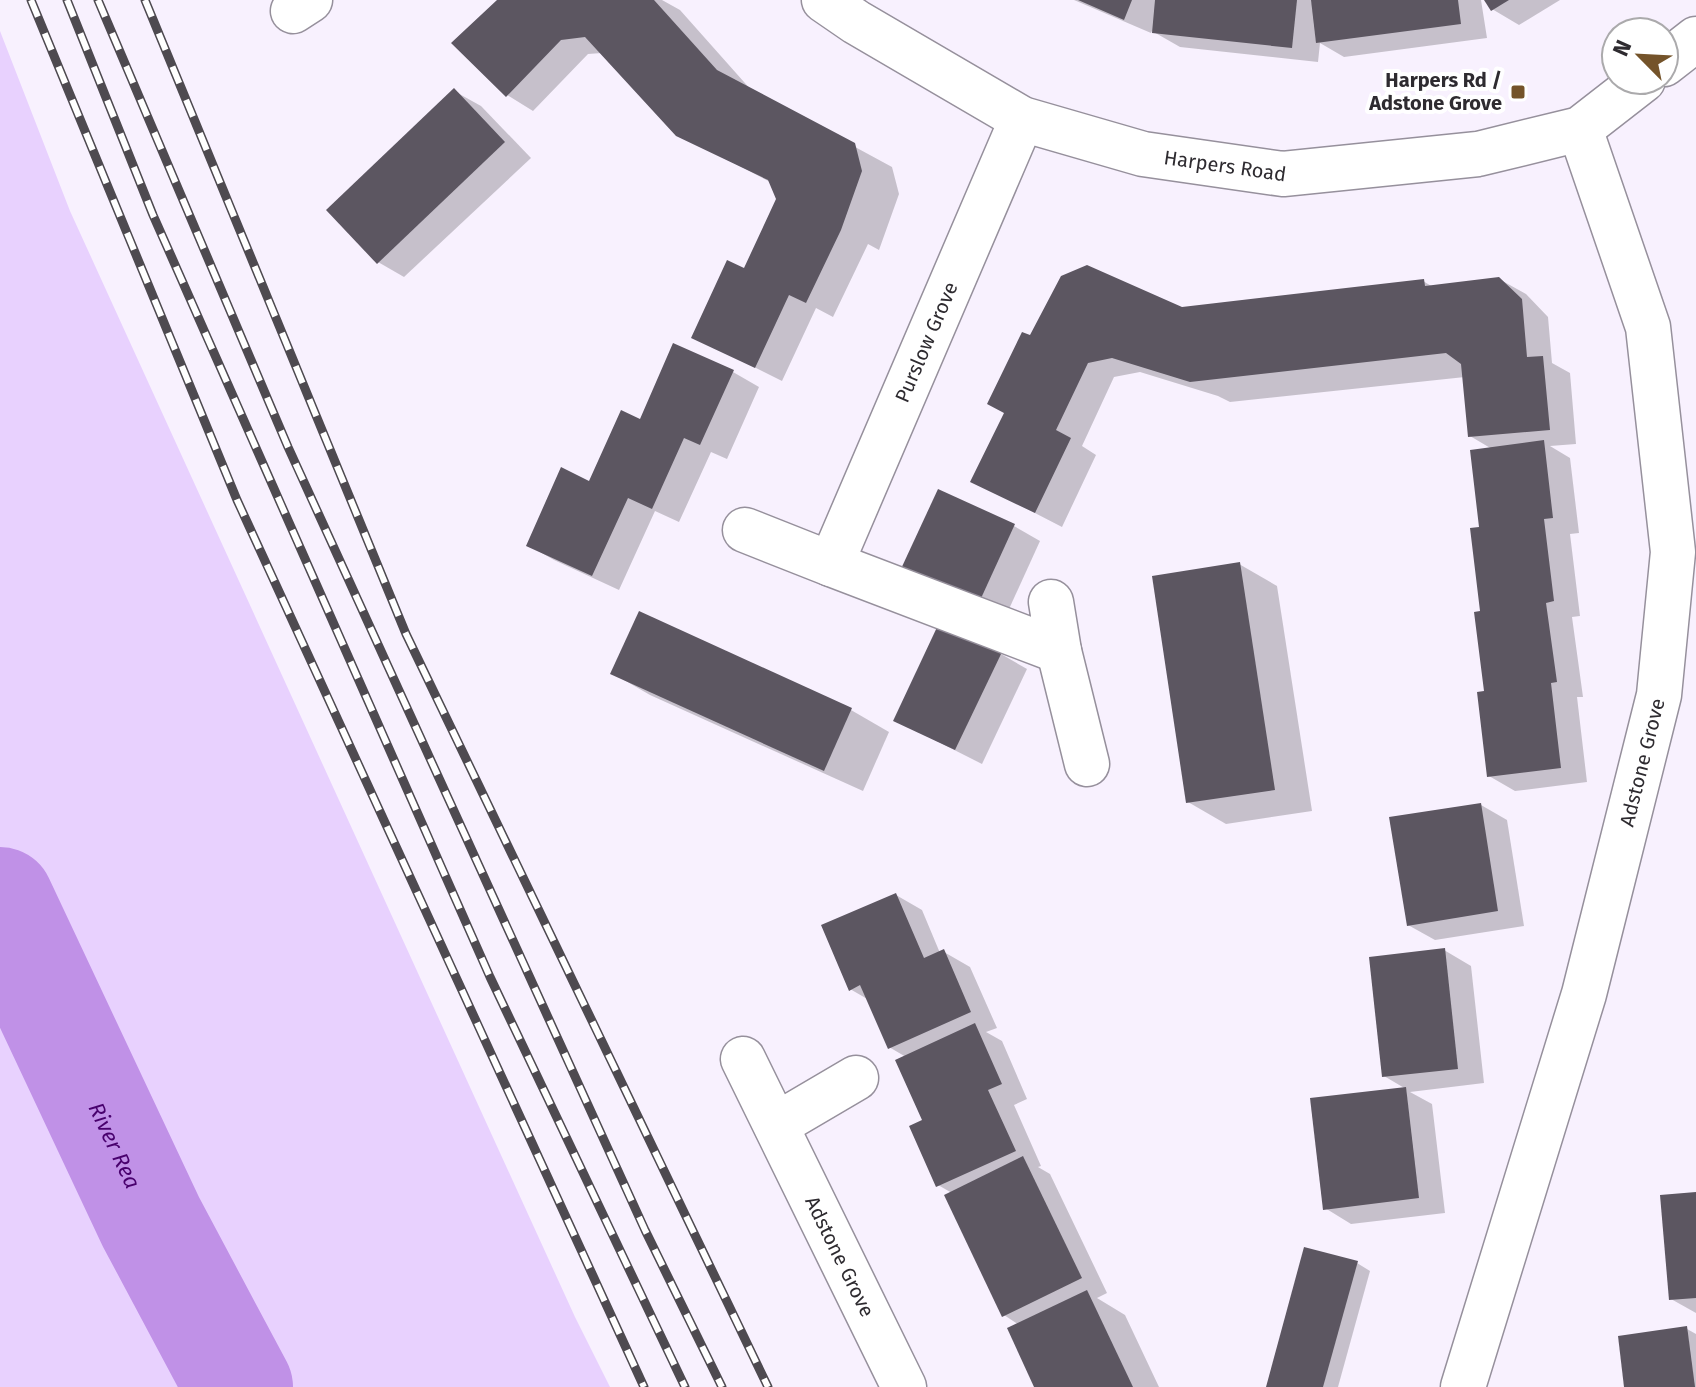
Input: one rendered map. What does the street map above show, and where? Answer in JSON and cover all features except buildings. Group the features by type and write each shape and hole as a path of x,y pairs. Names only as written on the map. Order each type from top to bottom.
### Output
{"street":[{"name":"Harpers Road","path":"824,0 1022,119 1143,154 1283,174 1478,154 1580,129 1622,96"},
{"path":"1680,52 1696,39"},
{"name":"Purslow Grove","path":"831,564 1022,119"},
{"name":"Adstone Grove","path":"1463,1387 1584,994 1659,695 1673,552 1648,327 1580,129"},
{"path":"745,530 1059,651"},
{"path":"1051,602 1059,651 1087,764"},
{"name":"Adstone Grove","path":"743,1059 904,1387"},
{"path":"776,1125 856,1078"}],"shaded area":[{"path":"0,31 70,211 575,1317 610,1387 0,1387"}],"waterway":[{"name":"River Rea","path":"0,901 151,1222 239,1387"}],"railway":[{"path":"31,0 237,500 644,1387"},
{"path":"67,0 153,215 490,977 685,1387"},
{"path":"98,0 288,447 645,1230 722,1387"},
{"path":"145,0 406,634 768,1387"}],"place":[{"name":"Harpers Rd / Adstone Grove","path":"1518,92"}]}
